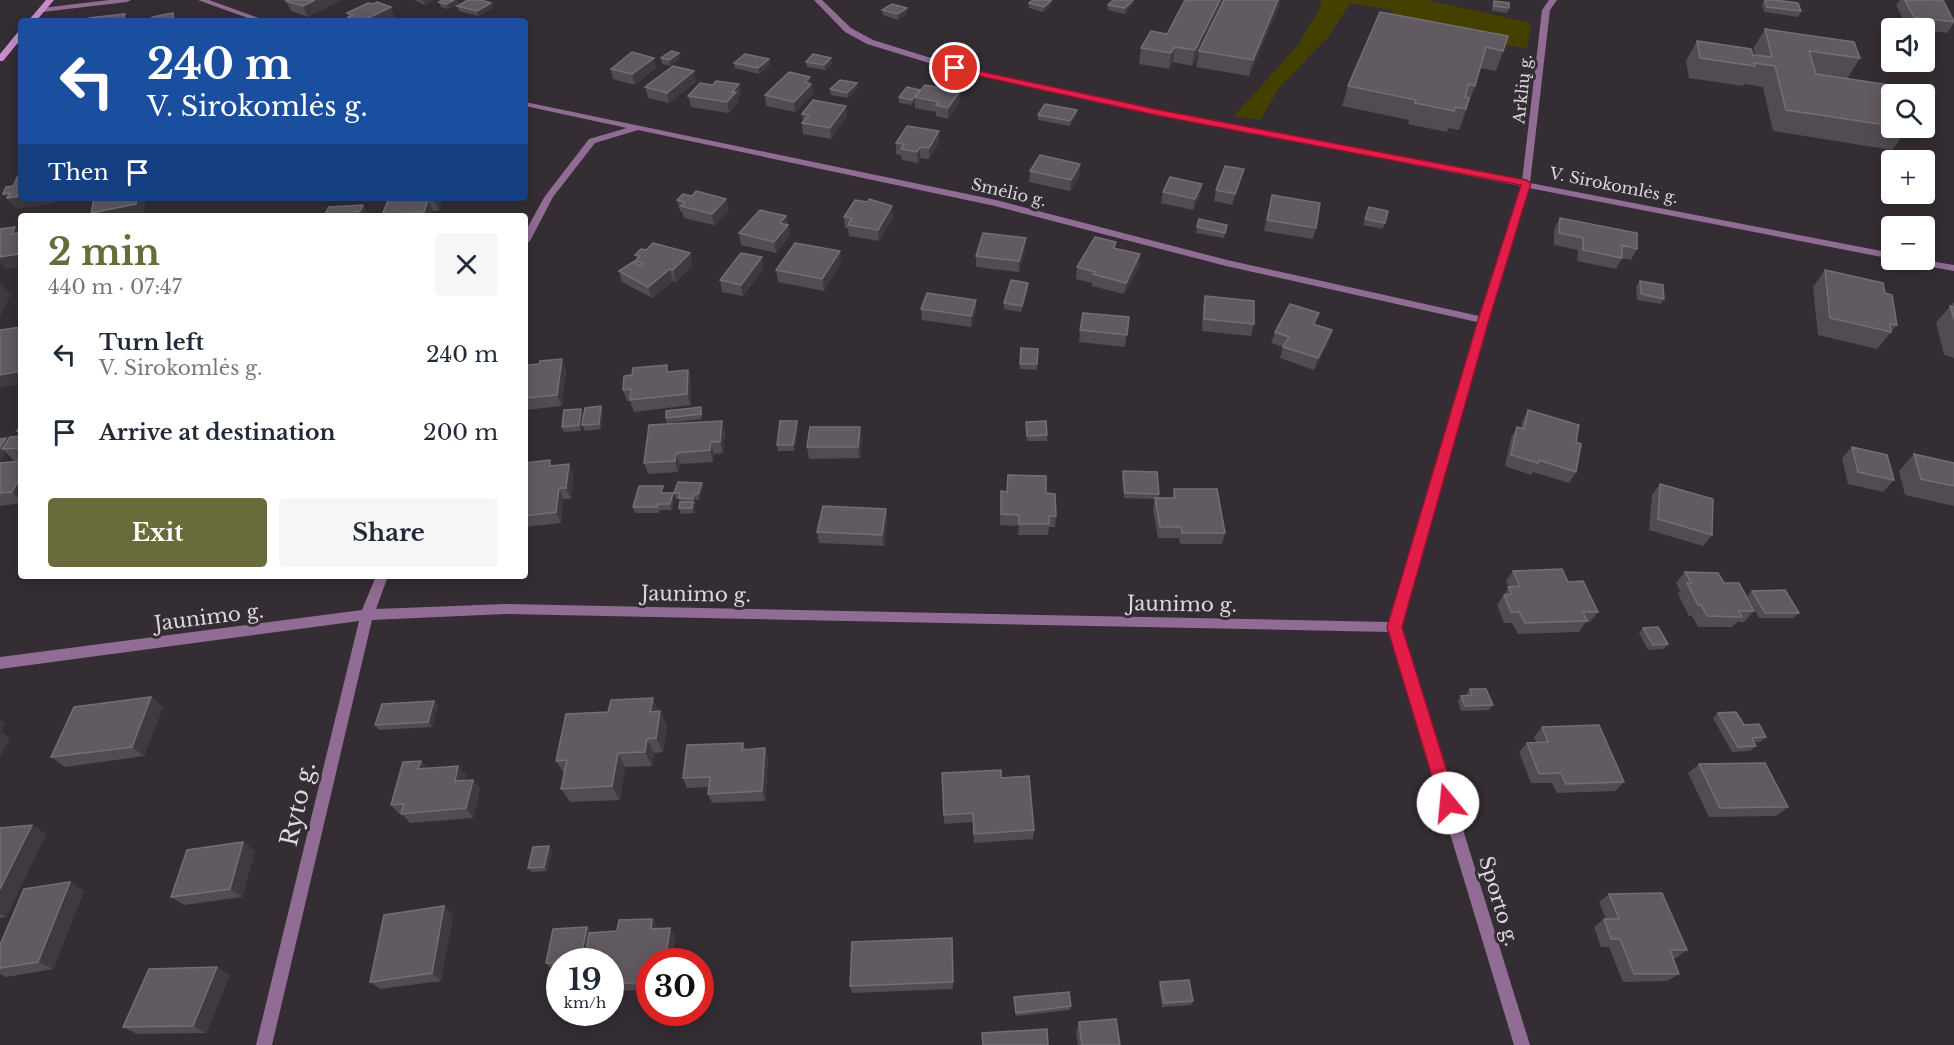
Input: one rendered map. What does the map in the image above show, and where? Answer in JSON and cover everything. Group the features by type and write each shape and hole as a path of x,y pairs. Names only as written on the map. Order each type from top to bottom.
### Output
{"main road":[{"path":"35,18 50,0"},
{"path":"0,59 18,38"}],"street":[{"path":"42,10 127,0"},
{"path":"202,0 254,18"},
{"name":"V. Sirokomlės g.","path":"818,0 848,30 870,42 955,68 1160,113 1881,254"},
{"name":"Arklių g.","path":"1526,183 1546,10 1553,0"},
{"name":"Smėlio g.","path":"528,105 996,203 1226,262 1483,320"},
{"path":"528,235 549,196 592,141 595,119"},
{"path":"592,141 638,127"},
{"path":"1394,627 1483,320 1526,183"},
{"path":"1935,265 1954,268"},
{"name":"Ryto g.","path":"264,1045 367,615 381,579"},
{"name":"Jaunimo g.","path":"0,663 367,615 505,609 1394,627"},
{"name":"Sporto g.","path":"1394,627 1522,1045"}],"shaded area":[{"path":"1320,0 1427,0 1531,23 1527,49 1385,23 1394,10 1350,3 1329,36 1280,87 1260,120 1234,116 1298,45 1321,6"}],"building":[{"path":"315,0 303,6 286,1"},
{"path":"454,0 446,4 439,2"},
{"path":"468,0 491,3 477,11 457,6"},
{"path":"1033,0 1051,1 1044,7 1029,3"},
{"path":"1113,0 1133,0 1125,8 1108,5"},
{"path":"1185,0 1220,0 1195,50 1175,47 1171,53 1141,48 1151,31 1167,34"},
{"path":"1224,0 1278,0 1253,60 1199,51"},
{"path":"1765,0 1798,3 1801,11 1767,7"},
{"path":"1905,0 1943,0 1954,22 1935,18 1914,17"},
{"path":"1494,1 1509,3 1509,8 1494,6"},
{"path":"377,2 391,7 368,18 348,17 352,15 347,13 368,3"},
{"path":"892,4 907,8 898,14 882,10"},
{"path":"1380,12 1508,36 1503,51 1486,47 1475,86 1469,84 1465,97 1469,98 1466,109 1455,107 1454,111 1415,103 1416,100 1348,86"},
{"path":"173,13 174,18 152,18"},
{"path":"125,14 123,18 89,18"},
{"path":"1765,29 1854,42 1860,58 1809,51 1816,74 1882,84 1881,124 1786,110 1775,66 1754,63 1755,66 1700,58 1697,41 1751,49 1753,55 1772,57"},
{"path":"671,51 679,53 669,60 661,58"},
{"path":"632,52 654,58 632,74 611,69"},
{"path":"745,54 769,59 758,68 734,63"},
{"path":"813,54 831,58 824,65 806,62"},
{"path":"673,66 694,71 667,93 645,87"},
{"path":"789,72 810,77 805,82 811,84 794,102 765,95"},
{"path":"840,80 857,83 847,93 830,89"},
{"path":"716,81 739,84 732,92 736,92 727,102 688,96 700,83 713,85"},
{"path":"925,85 960,91 948,108 936,105 939,102 915,97"},
{"path":"907,87 920,90 912,100 899,97"},
{"path":"813,100 846,106 830,128 802,123 809,115 802,114"},
{"path":"1045,104 1077,110 1070,121 1038,115"},
{"path":"907,126 939,131 929,148 920,147 917,152 901,149 904,144 896,143"},
{"path":"1040,155 1080,164 1071,180 1030,171"},
{"path":"1225,166 1244,169 1235,194 1216,190"},
{"path":"18,176 18,196 7,198 10,193 3,194 6,187 13,186"},
{"path":"1170,177 1202,184 1195,199 1163,192"},
{"path":"696,191 726,199 712,214 681,206 685,202 677,200 683,194 692,196"},
{"path":"1272,195 1320,203 1316,228 1267,220"},
{"path":"869,199 892,206 878,230 848,225 852,218 844,217 855,200 868,202"},
{"path":"93,201 136,201 136,204 91,213"},
{"path":"388,201 428,201 424,212 383,213"},
{"path":"363,205 360,211 354,213 326,213 329,207"},
{"path":"1369,207 1388,211 1385,223 1365,219"},
{"path":"760,210 786,216 780,223 788,225 774,242 739,233"},
{"path":"1560,218 1637,233 1637,249 1622,245 1622,258 1583,250 1583,238 1559,233"},
{"path":"1199,219 1227,225 1225,233 1197,227"},
{"path":"15,227 12,234 18,233 18,254 0,257 0,229"},
{"path":"983,233 1026,238 1019,261 976,256"},
{"path":"1095,237 1116,242 1113,248 1140,254 1126,283 1077,267"},
{"path":"653,243 690,253 673,270 670,269 648,287 619,271 633,262 640,266 643,263 635,261 640,256 635,255 641,249 646,250"},
{"path":"795,243 840,251 822,279 776,270"},
{"path":"741,253 762,257 741,285 720,280"},
{"path":"1825,270 1883,283 1885,293 1892,295 1897,325 1890,324 1891,332 1830,318"},
{"path":"1011,280 1028,283 1022,306 1004,303"},
{"path":"1640,281 1663,285 1664,299 1641,294"},
{"path":"927,293 976,300 971,316 921,309"},
{"path":"1205,296 1254,301 1254,324 1204,319"},
{"path":"1290,304 1319,313 1313,324 1332,330 1318,358 1283,347 1289,337 1275,332"},
{"path":"1950,306 1954,307 1954,320"},
{"path":"1083,313 1129,317 1127,335 1080,330"},
{"path":"18,327 18,372 0,375 0,330"},
{"path":"1021,348 1038,349 1037,364 1020,364"},
{"path":"562,359 557,395 528,398 528,365 539,364 540,361"},
{"path":"667,365 667,372 688,370 687,394 630,400 631,389 623,390 624,376 632,375 633,368"},
{"path":"601,406 599,424 582,425 585,408"},
{"path":"701,407 701,414 666,418 666,411"},
{"path":"581,409 579,425 562,427 564,410"},
{"path":"1528,410 1579,425 1576,442 1581,444 1576,472 1539,460 1538,463 1511,455 1517,427 1524,429"},
{"path":"722,421 720,442 711,442 710,450 676,453 675,461 644,463 649,425"},
{"path":"780,421 797,421 793,445 777,445"},
{"path":"1046,421 1047,435 1027,436 1026,422"},
{"path":"810,427 860,427 858,447 807,447"},
{"path":"18,436 18,448 2,449 10,437"},
{"path":"6,438 0,447 0,439"},
{"path":"1852,447 1887,455 1894,480 1858,472"},
{"path":"1914,454 1954,463 1954,486 1921,479"},
{"path":"550,460 550,466 569,464 566,488 559,488 556,512 528,516 528,463"},
{"path":"18,461 18,481 12,492 0,493 0,463"},
{"path":"1123,471 1157,472 1159,494 1125,493"},
{"path":"1008,475 1046,476 1046,493 1055,494 1056,516 1049,516 1049,524 1019,524 1019,515 1001,514 1001,491 1007,492"},
{"path":"678,482 702,483 698,494 694,494 693,499 679,498 680,493 674,493"},
{"path":"1660,484 1713,499 1712,535 1658,519"},
{"path":"639,486 663,486 661,493 673,493 670,504 658,504 657,507 633,507"},
{"path":"1174,489 1217,489 1225,533 1182,533 1181,527 1160,527 1155,498 1175,498"},
{"path":"680,502 693,502 692,508 679,508"},
{"path":"823,506 886,509 882,535 817,532"},
{"path":"1562,569 1568,582 1583,581 1598,612 1583,612 1587,621 1525,623 1519,612 1511,612 1504,595 1512,594 1508,587 1520,586 1513,571"},
{"path":"1685,572 1718,573 1724,583 1739,583 1754,611 1739,611 1742,617 1707,616 1701,605 1698,605 1687,583 1691,583"},
{"path":"1785,590 1799,613 1765,613 1752,591"},
{"path":"1658,627 1668,644 1653,645 1643,628"},
{"path":"1470,689 1486,689 1493,705 1465,706 1461,696 1472,695"},
{"path":"151,697 132,747 51,757 74,707"},
{"path":"653,698 650,712 660,711 656,738 647,739 645,752 618,753 612,786 561,789 567,760 556,761 566,714 608,712 611,700"},
{"path":"434,701 428,722 375,725 382,704"},
{"path":"1736,712 1744,725 1759,724 1766,737 1752,738 1756,746 1738,747 1718,713"},
{"path":"1599,725 1624,782 1566,784 1561,773 1539,774 1527,743 1548,742 1542,727"},
{"path":"743,743 742,750 765,748 762,791 708,794 710,777 683,778 687,745"},
{"path":"421,761 418,769 458,766 455,781 473,780 466,808 401,814 404,804 391,805 403,762"},
{"path":"1765,763 1788,807 1720,808 1699,764"},
{"path":"1001,770 1001,778 1029,776 1034,830 974,834 973,813 944,815 942,773"},
{"path":"32,825 0,889 0,828"},
{"path":"243,842 230,889 171,897 187,850"},
{"path":"549,846 544,867 528,868 533,847"},
{"path":"70,882 38,962 0,968 0,945 24,889"},
{"path":"1662,893 1687,950 1670,950 1679,974 1634,974 1620,939 1611,939 1604,919 1619,919 1609,894"},
{"path":"444,906 432,973 370,982 384,915"},
{"path":"652,919 651,929 670,928 667,948 636,948 636,983 624,983 624,948 586,948 589,933 617,931 619,920"},
{"path":"587,927 583,948 549,948 553,929"},
{"path":"952,938 953,982 850,986 852,942"},
{"path":"217,967 193,1026 123,1027 149,969"},
{"path":"1189,980 1193,1001 1164,1003 1160,982"},
{"path":"1069,992 1071,1006 1016,1013 1014,997"},
{"path":"1116,1019 1120,1045 1082,1045 1079,1022"},
{"path":"1047,1029 1048,1045 983,1045 982,1033"}],"route":[{"path":"955,68 1160,113 1526,183 1483,320 1394,627 1448,803"}]}
